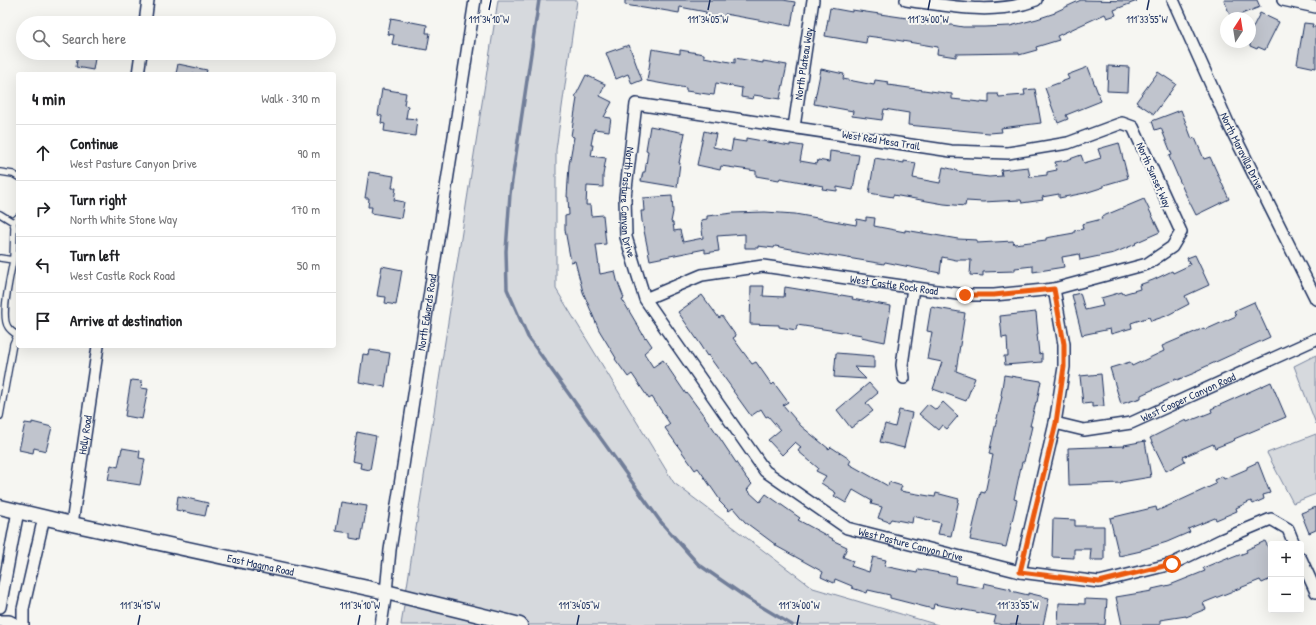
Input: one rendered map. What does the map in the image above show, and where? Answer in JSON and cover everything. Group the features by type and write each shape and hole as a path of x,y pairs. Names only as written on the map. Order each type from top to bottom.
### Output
{"street":[{"path":"146,16 148,0"},
{"name":"North Edwards Road","path":"381,625 390,550 475,0"},
{"name":"North Plateau Way","path":"794,127 813,0"},
{"path":"906,0 945,3 975,9 1011,7 1036,0"},
{"name":"North Maravilla Drive","path":"1173,0 1229,125 1316,299"},
{"path":"1283,0 1316,7"},
{"path":"138,72 140,60"},
{"name":"West Red Mesa Trail","path":"636,104 951,151 1008,154 1068,143 1122,123"},
{"name":"North Pasture Canyon Drive","path":"636,104 625,197 626,237 645,299"},
{"name":"North Sunset Way","path":"1122,123 1133,127 1181,232"},
{"name":"West Castle Rock Road","path":"645,299 702,275 763,266 965,295 994,295 1054,289 1147,264 1172,247 1181,232"},
{"path":"904,378 902,365 913,288"},
{"path":"1020,572 1056,423 1064,367 1064,344 1054,289"},
{"name":"West Pasture Canyon Drive","path":"645,299 764,470 847,528 1020,572 1099,582 1172,564 1221,540 1271,519 1288,529 1293,541"},
{"name":"West Cooper Canyon Road","path":"1056,423 1084,430 1131,424 1316,339"},
{"name":"Holly Road","path":"72,524 98,348"},
{"name":"East Magma Road","path":"0,507 386,592 520,625"},
{"path":"0,607 18,511"},
{"path":"23,625 23,609 44,517"},
{"path":"1304,566 1316,592"},
{"path":"0,620 9,621 17,625"}],"lane":[{"path":"0,172 16,176"},
{"path":"0,214 13,222 14,227 13,260 2,309 8,326 16,332"},
{"path":"13,222 16,219"},
{"path":"0,258 13,260"},
{"path":"0,416 13,344 16,338"}],"shaded area":[{"path":"498,0 577,0 556,150 556,289 674,483 813,588 938,625 401,625"},
{"path":"1316,355 1316,424 1294,366"},
{"path":"1316,434 1316,494 1293,503 1267,453"}],"building":[{"path":"625,0 783,0 795,2 791,26 725,14 723,23 705,19 706,12 680,7 679,13 656,10 625,5"},
{"path":"1081,0 1137,1 1114,10 1116,15 1107,18 1105,14 1057,36 1059,40 1036,47 1037,50 1019,55 1019,53 956,54 956,57 937,54 938,47 890,39 867,36 866,43 825,36 830,8 963,27 984,27 1010,26 1037,19 1055,13"},
{"path":"1224,0 1257,0 1260,7 1247,12 1229,12"},
{"path":"1260,13 1279,22 1265,50 1258,47 1257,49 1255,48 1256,48 1256,21"},
{"path":"391,18 427,25 426,33 430,33 427,50 392,44 394,35 388,34"},
{"path":"1304,23 1313,24 1312,27 1316,27 1316,68 1297,64"},
{"path":"629,45 642,80 632,84 628,74 616,79 606,53"},
{"path":"652,49 680,54 680,50 704,54 704,57 735,63 735,58 763,63 763,61 787,65 780,99 754,95 753,99 741,97 742,88 716,83 714,95 686,91 686,88 647,81"},
{"path":"77,60 95,60 93,70 76,67"},
{"path":"178,64 207,70 206,72 176,72"},
{"path":"1108,66 1129,67 1128,92 1107,91"},
{"path":"1088,67 1101,101 1066,115 1068,119 1058,123 1045,88 1069,79 1067,75"},
{"path":"821,69 844,74 843,79 874,85 875,80 889,82 888,85 952,94 952,99 989,103 989,94 998,94 999,97 1025,95 1024,90 1035,89 1041,123 1001,128 1002,132 989,133 908,125 909,113 884,109 882,120 852,116 853,111 814,104"},
{"path":"1158,72 1176,84 1154,114 1136,102"},
{"path":"586,75 605,84 600,96 612,102 604,117 611,118 609,131 594,129 591,145 593,145 591,156 606,158 603,175 603,187 587,186 586,205 590,205 591,216 603,215 606,244 596,245 600,274 615,271 624,298 622,299 645,338 646,337 652,346 644,353 653,367 663,360 752,484 747,490 760,502 766,494 800,518 798,520 847,547 843,557 853,561 851,566 869,572 873,557 886,560 884,566 917,573 918,569 956,576 955,583 983,588 984,583 1011,589 1011,591 1028,595 1028,593 1049,598 1043,625 1003,625 994,623 996,616 934,604 933,609 890,598 890,595 868,590 867,593 852,588 852,586 835,579 834,583 821,577 823,572 776,546 745,522 733,508 729,511 719,501 720,500 698,468 695,470 665,428 670,424 652,397 649,399 632,374 628,377 615,359 616,358 599,330 583,292 575,261 571,262 565,230 565,216 569,215 567,197 569,165 574,137 571,136 577,98 575,97"},
{"path":"382,89 406,93 404,105 408,106 406,118 417,119 415,136 384,131 385,124 381,123 382,116 378,115"},
{"path":"1181,110 1192,139 1195,138 1204,159 1210,157 1229,199 1196,215 1169,156 1172,155 1161,128 1155,130 1152,121"},
{"path":"650,126 685,133 679,163 677,187 641,181 643,172 645,172 648,151 646,150"},
{"path":"704,131 716,134 713,147 731,151 733,140 746,142 746,138 790,146 790,144 803,146 800,161 817,164 818,160 829,162 830,151 859,155 853,190 837,187 837,191 822,189 823,186 780,178 779,180 756,176 756,171 721,166 720,170 697,165"},
{"path":"1119,143 1128,178 1104,185 1104,187 1085,193 1059,198 1059,194 1042,197 1043,200 1022,203 1021,200 983,202 966,201 965,206 893,195 893,197 869,193 875,158 904,163 904,161 916,163 913,178 940,183 943,167 956,171 972,173 972,175 989,177 1002,176 1001,170 1028,167 1030,177 1047,175 1047,172 1057,170 1055,162 1081,155 1084,163 1101,158 1098,149"},
{"path":"369,172 394,176 392,188 396,188 394,200 404,202 401,218 371,213 372,207 368,207 369,198 365,198"},
{"path":"672,196 673,212 671,222 673,223 674,231 680,230 683,242 703,238 701,220 707,219 707,216 733,213 765,212 795,214 856,225 857,219 866,221 866,217 875,218 874,226 905,232 905,230 958,239 977,240 977,243 1013,241 1014,244 1046,240 1046,238 1074,233 1074,231 1083,229 1082,224 1102,219 1101,217 1144,199 1160,232 1114,253 1080,260 1079,254 1062,257 1064,267 1033,272 1033,266 1015,268 1015,271 983,272 983,276 970,275 971,260 956,260 942,257 940,273 885,262 884,264 829,256 775,246 774,248 758,246 758,248 745,248 745,234 717,236 719,251 705,253 705,249 650,260 642,221 641,211 644,211 643,198"},
{"path":"1195,255 1209,285 1185,296 1189,304 1166,316 1151,321 1149,317 1131,323 1132,328 1111,334 1110,329 1082,335 1072,295 1080,293 1085,310 1103,306 1101,298 1140,289 1139,285 1172,271 1173,273 1190,265 1187,258"},
{"path":"382,266 402,270 396,305 385,303 386,297 377,296"},
{"path":"751,286 764,286 763,296 784,297 785,287 853,297 852,299 891,306 885,342 861,337 862,335 797,325 796,330 779,327 779,325 750,324"},
{"path":"702,295 719,318 722,316 736,336 733,338 752,364 756,362 772,385 774,383 788,402 783,405 801,426 829,449 831,447 851,460 849,464 888,486 889,482 902,486 900,491 935,497 936,493 959,499 951,536 938,534 941,523 913,516 912,523 891,519 889,522 878,518 882,507 871,504 872,501 853,490 846,503 834,496 836,493 821,483 826,476 816,471 818,468 798,451 801,447 795,442 782,455 768,440 780,430 768,416 766,417 761,409 751,416 708,355 707,356 678,312"},
{"path":"1254,302 1270,337 1196,371 1197,372 1177,380 1176,379 1141,395 1141,398 1121,404 1110,368 1130,362 1132,366 1164,351 1162,346 1204,328 1205,330 1236,316 1234,311"},
{"path":"931,307 965,313 956,371 975,378 966,401 933,389 942,362 927,359 932,332 927,331"},
{"path":"1036,312 1039,354 1042,353 1042,362 1005,365 1004,356 1008,356 1007,337 1002,338 1000,316"},
{"path":"370,350 390,353 385,387 359,382 363,354 369,355"},
{"path":"836,353 874,356 874,368 854,367 866,379 834,377"},
{"path":"1101,374 1104,406 1092,407 1092,403 1083,404 1080,376"},
{"path":"1004,375 1041,381 1030,426 1032,426 1024,462 1022,462 1014,499 1017,500 1006,547 970,540 981,492 985,493 993,455 989,454 1002,396"},
{"path":"131,380 142,381 141,388 148,389 142,419 125,416"},
{"path":"1271,382 1286,417 1215,448 1213,444 1183,457 1185,461 1166,471 1150,438 1186,420 1187,422 1212,412 1211,409"},
{"path":"869,383 878,393 866,403 873,411 851,428 837,410"},
{"path":"943,402 958,416 947,429 942,425 938,430 919,414 928,404 936,410"},
{"path":"899,410 912,413 904,448 880,442 885,424 895,427"},
{"path":"32,422 52,427 46,451 34,448 33,453 19,450 25,423 32,424"},
{"path":"357,432 376,436 370,470 360,468 361,463 352,461"},
{"path":"1145,441 1151,477 1121,483 1069,485 1068,448 1125,446 1124,445"},
{"path":"122,448 140,451 139,458 145,459 140,485 108,480 111,465 118,467"},
{"path":"1258,462 1270,493 1263,495 1264,499 1253,504 1251,501 1236,508 1237,511 1216,520 1215,518 1188,529 1190,532 1167,542 1141,551 1119,556 1110,518 1156,507 1157,511 1216,484 1214,480 1222,476 1224,479 1247,469 1247,467"},
{"path":"178,496 208,503 205,516 176,510"},
{"path":"341,502 367,506 361,540 350,538 350,533 336,531"},
{"path":"1316,507 1316,530 1309,533 1301,513"},
{"path":"1053,519 1075,520 1075,526 1104,526 1104,560 1090,560 1091,549 1074,549 1074,558 1052,557"},
{"path":"1265,541 1268,547 1268,580 1262,583 1260,580 1203,603 1206,609 1186,617 1160,620 1160,625 1122,625 1116,597 1152,591 1152,589 1170,585 1205,571 1203,568 1229,557 1229,559 1247,552 1246,550"},
{"path":"1085,599 1107,600 1105,625 1058,625 1059,603 1085,604"}],"waterway":[{"path":"539,0 510,194 506,251 507,289 528,337 660,521 698,564 747,598 792,625"}],"route":[{"path":"965,295 994,295 1054,289 1064,344 1064,367 1056,423 1020,572 1099,582 1172,564"}]}
